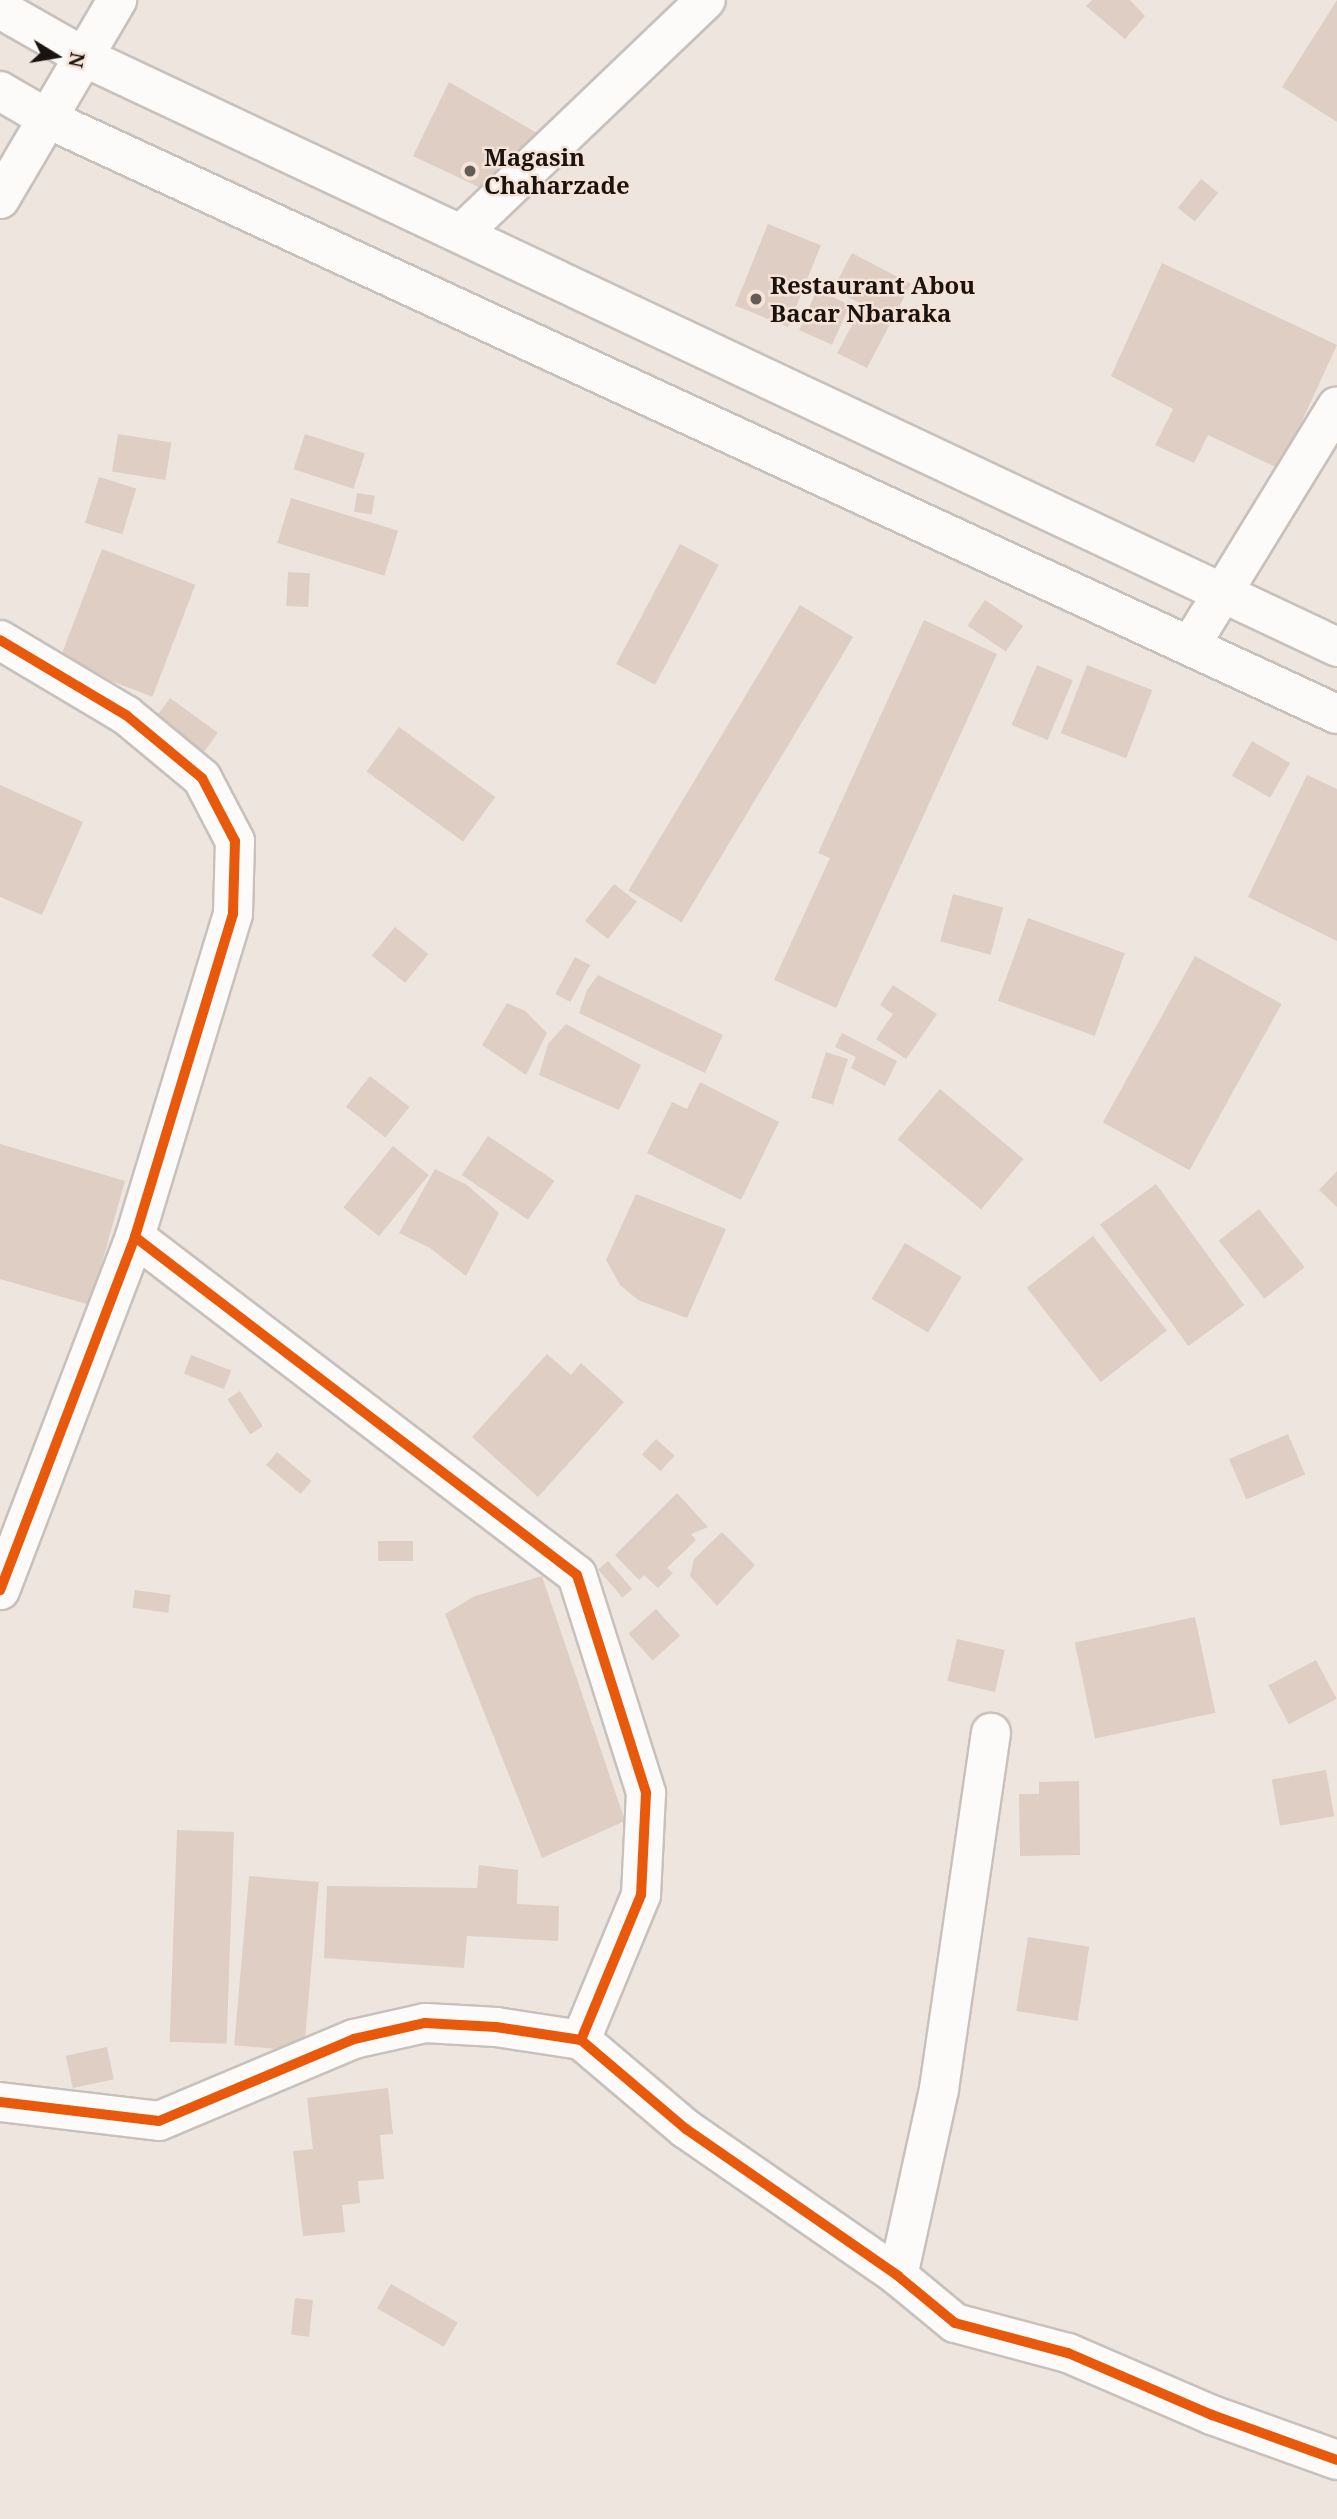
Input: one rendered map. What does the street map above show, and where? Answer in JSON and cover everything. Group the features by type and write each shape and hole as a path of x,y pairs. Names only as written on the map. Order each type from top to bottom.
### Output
{"street":[{"path":"0,199 50,120 117,0"},
{"path":"462,233 706,0"},
{"path":"0,9 84,57 1337,647"},
{"path":"0,91 50,120 1337,714"},
{"path":"1190,646 1337,406"},
{"path":"0,640 126,715 202,778 235,841 233,914 135,1237 0,1590"},
{"path":"135,1237 577,1574 646,1793 641,1895 581,2040"},
{"path":"898,2276 939,2089 991,1733"},
{"path":"0,2102 159,2121 354,2039 425,2023 496,2027 581,2040 686,2129 898,2276 955,2323 1068,2353 1212,2415 1337,2460"}],"building":[{"path":"1092,0 1130,0 1145,16 1125,39 1086,6"},
{"path":"1337,0 1337,122 1282,87"},
{"path":"449,82 537,133 483,189 413,156"},
{"path":"1201,179 1218,193 1195,222 1178,208"},
{"path":"768,224 821,245 788,327 735,306"},
{"path":"852,253 911,284 867,368 837,353 863,305 833,289"},
{"path":"1162,263 1337,345 1280,469 1208,435 1194,463 1155,445 1173,409 1111,376"},
{"path":"817,290 850,305 832,345 799,330"},
{"path":"118,434 171,442 165,480 112,472"},
{"path":"305,434 365,453 353,489 294,469"},
{"path":"99,477 136,488 122,534 85,523"},
{"path":"357,493 375,496 372,515 354,512"},
{"path":"291,498 398,531 384,576 277,543"},
{"path":"680,544 719,565 655,685 616,664"},
{"path":"102,549 195,585 152,697 59,661"},
{"path":"288,572 310,573 308,607 286,606"},
{"path":"985,600 1023,626 1006,651 968,626"},
{"path":"800,605 853,637 682,922 628,890"},
{"path":"924,620 997,654 836,1008 774,980 830,858 818,853"},
{"path":"1037,665 1073,680 1048,740 1012,725"},
{"path":"1087,665 1152,690 1126,758 1061,733"},
{"path":"170,698 218,733 198,760 150,726"},
{"path":"399,727 495,797 463,841 367,771"},
{"path":"1252,741 1290,763 1270,798 1232,776"},
{"path":"1307,775 1337,789 1337,941 1248,897"},
{"path":"0,785 83,822 42,915 0,897"},
{"path":"614,884 637,902 608,939 585,921"},
{"path":"953,894 1003,907 991,955 940,941"},
{"path":"1028,918 1125,953 1095,1036 998,1001"},
{"path":"395,927 428,954 405,983 372,956"},
{"path":"1195,956 1282,1004 1189,1170 1103,1122"},
{"path":"575,957 590,965 570,1002 555,994"},
{"path":"598,975 723,1035 705,1073 579,1013 587,990"},
{"path":"893,985 937,1014 906,1059 876,1039 893,1014 880,1005"},
{"path":"507,1003 525,1011 547,1033 526,1075 482,1045"},
{"path":"566,1024 641,1065 619,1110 539,1075 548,1044"},
{"path":"842,1033 897,1061 885,1086 851,1068 856,1057 835,1047"},
{"path":"826,1052 848,1059 833,1105 811,1098"},
{"path":"370,1076 409,1107 385,1138 346,1107"},
{"path":"700,1082 779,1122 741,1200 647,1153 672,1102 687,1109"},
{"path":"940,1089 1023,1159 981,1210 898,1140"},
{"path":"488,1136 554,1181 528,1220 462,1175"},
{"path":"0,1144 125,1181 90,1305 0,1279"},
{"path":"393,1146 429,1175 379,1236 343,1207"},
{"path":"435,1169 467,1185 499,1213 466,1276 430,1248 399,1233"},
{"path":"1337,1171 1337,1207 1319,1190"},
{"path":"1156,1184 1244,1305 1188,1346 1100,1225"},
{"path":"636,1194 726,1229 687,1318 638,1300 620,1285 606,1260"},
{"path":"1259,1209 1305,1267 1264,1299 1219,1240"},
{"path":"1093,1236 1167,1331 1101,1382 1027,1288"},
{"path":"905,1243 962,1277 928,1333 872,1299"},
{"path":"547,1354 571,1375 581,1363 624,1402 538,1497 472,1437"},
{"path":"191,1355 231,1370 224,1389 184,1374"},
{"path":"240,1391 263,1426 250,1434 227,1399"},
{"path":"1288,1434 1305,1475 1246,1500 1229,1459"},
{"path":"656,1439 675,1456 661,1471 642,1455"},
{"path":"277,1452 311,1481 301,1494 266,1465"},
{"path":"677,1493 708,1527 691,1534 696,1540 667,1568 673,1573 658,1588 644,1575 639,1580 615,1555"},
{"path":"722,1532 755,1565 717,1606 690,1576 694,1559"},
{"path":"378,1541 413,1541 413,1561 378,1561"},
{"path":"608,1561 632,1589 622,1597 598,1570"},
{"path":"542,1576 625,1821 542,1858 445,1614 475,1596"},
{"path":"135,1590 171,1595 168,1613 132,1608"},
{"path":"656,1609 680,1636 653,1661 629,1634"},
{"path":"1195,1617 1215,1713 1095,1738 1075,1643"},
{"path":"957,1639 1005,1650 995,1692 947,1681"},
{"path":"1316,1660 1337,1699 1289,1724 1268,1685"},
{"path":"1326,1770 1334,1816 1280,1826 1272,1780"},
{"path":"1079,1781 1080,1855 1020,1856 1019,1794 1039,1794 1039,1782"},
{"path":"177,1830 234,1832 227,2044 170,2042"},
{"path":"479,1865 518,1870 517,1904 559,1906 558,1941 467,1936 464,1968 324,1958 327,1886 477,1888"},
{"path":"249,1876 319,1882 304,2051 234,2045"},
{"path":"1028,1937 1089,1947 1078,2021 1016,2011"},
{"path":"107,2047 114,2079 73,2088 66,2056"},
{"path":"388,2088 393,2134 380,2135 384,2179 358,2181 360,2203 342,2205 345,2232 303,2236 293,2151 313,2149 307,2098"},
{"path":"391,2284 458,2322 444,2347 377,2308"},
{"path":"295,2298 313,2300 309,2337 291,2335"}],"cycle path":[{"path":"0,640 126,715 202,778 235,841 233,914 135,1237 0,1590"},
{"path":"135,1237 577,1575 646,1793 641,1895 581,2040"},
{"path":"0,2102 159,2121 354,2039 425,2023 496,2027 581,2040 686,2129 898,2276 955,2323 1068,2353 1212,2415 1337,2460"}],"place":[{"name":"Magasin Chaharzade","path":"470,171"},
{"name":"Restaurant Abou Bacar Nbaraka","path":"756,299"}]}
